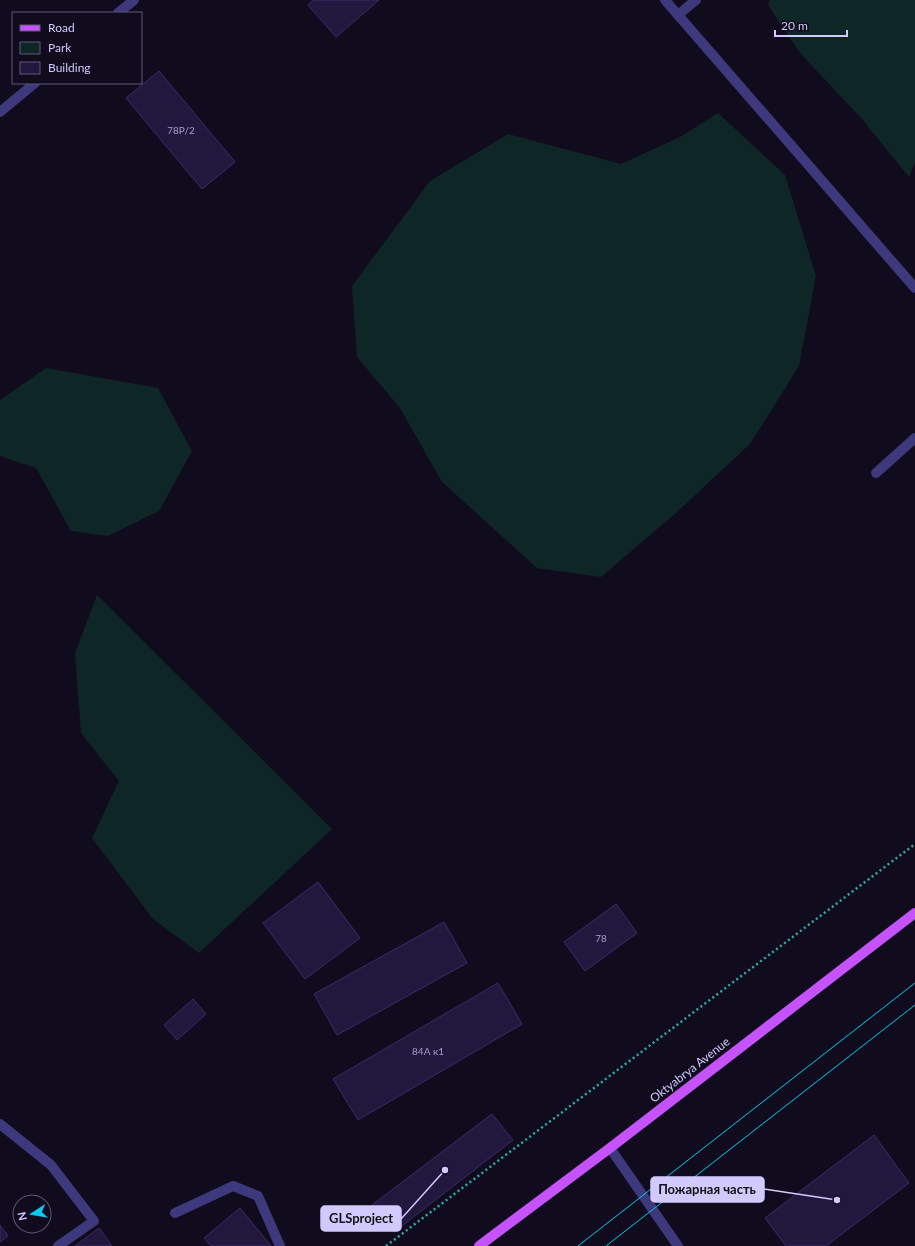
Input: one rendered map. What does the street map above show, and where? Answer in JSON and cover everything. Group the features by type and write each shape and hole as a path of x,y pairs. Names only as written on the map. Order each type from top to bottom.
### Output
{"main road":[{"name":"Oktyabrya Avenue","path":"479,1246 610,1148 915,913"}],"street":[{"path":"119,12 134,0"},
{"path":"665,0 915,288"},
{"path":"678,15 696,0"},
{"path":"0,112 34,84"},
{"path":"876,473 915,438"},
{"path":"0,1124 51,1165 94,1221 58,1246"},
{"path":"610,1148 678,1246"},
{"path":"175,1213 233,1186 258,1196 280,1246"}],"path":[{"path":"386,1246 915,844"}],"green space":[{"path":"770,0 915,0 915,162 909,177 862,119 800,53 768,5"},
{"path":"718,113 785,175 816,276 799,366 750,444 677,512 601,577 537,568 442,482 400,408 357,357 352,286 430,181 508,134 621,164 680,137"},
{"path":"46,368 158,388 192,451 159,511 108,536 71,531 36,468 0,456 0,400"},
{"path":"97,595 332,829 199,953 153,919 92,838 119,781 81,733 75,653"}],"building":[{"path":"313,0 379,0 336,37 308,5"},
{"path":"159,71 235,162 202,189 126,98"},
{"path":"318,882 360,938 305,979 263,923"},
{"path":"616,904 637,933 585,971 564,942"},
{"path":"444,922 467,963 337,1035 314,994"},
{"path":"498,983 522,1024 358,1120 333,1079"},
{"path":"193,999 206,1014 177,1040 164,1025"},
{"path":"492,1114 513,1140 394,1232 372,1205"},
{"path":"874,1135 909,1183 826,1246 786,1246 765,1218"},
{"path":"240,1208 271,1246 211,1246 204,1238"},
{"path":"0,1225 8,1236 0,1242"},
{"path":"99,1228 112,1246 75,1246"}],"tram line":[{"path":"578,1246 915,983"},
{"path":"606,1246 915,1005"}],"place":[{"name":"GLSproject","path":"445,1170"},
{"name":"Пожарная часть","path":"837,1200"}]}
